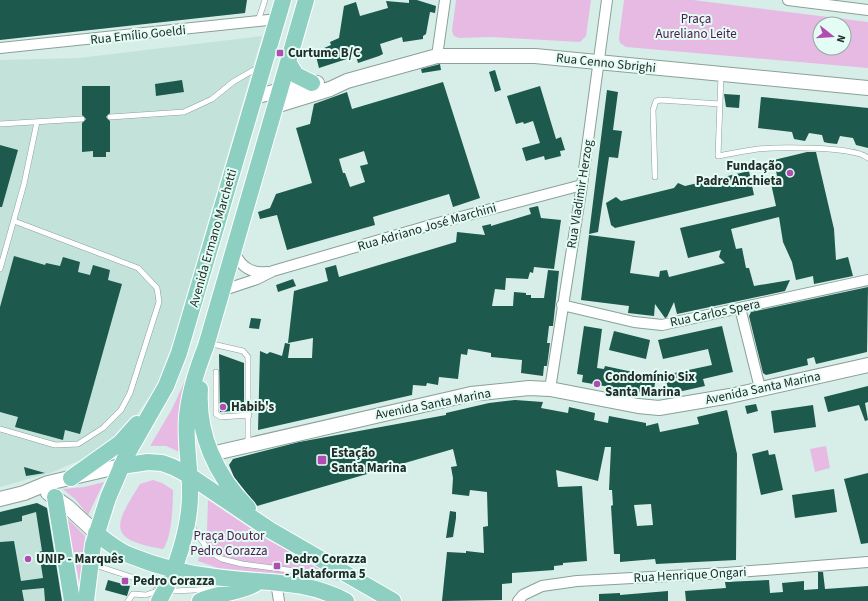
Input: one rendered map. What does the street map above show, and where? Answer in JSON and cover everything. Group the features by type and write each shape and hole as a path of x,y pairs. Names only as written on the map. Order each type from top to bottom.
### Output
{"main road":[{"name":"Avenida Ermano Marchetti","path":"121,466 166,386 179,353 283,0"},
{"name":"Avenida Ermano Marchetti","path":"190,476 187,445 187,417 193,384 207,344 221,291 306,0"},
{"path":"288,62 296,75 312,83"},
{"path":"207,344 200,410 203,432 219,471 237,497 270,530"},
{"path":"71,478 120,443 156,405"},
{"path":"86,601 90,561 96,532 121,466 138,462 162,463 190,476 270,530 393,601"},
{"path":"162,595 180,552 187,519 190,476"},
{"path":"55,497 72,601"},
{"path":"96,532 112,545 128,555 173,569 202,576 255,582 304,585 346,601"},
{"path":"200,601 210,596 248,588 255,582"}],"street":[{"path":"437,56 445,0"},
{"name":"Rua Vladimir Herzog","path":"550,388 582,185 608,0"},
{"path":"788,0 868,10"},
{"name":"Rua Emílio Goeldi","path":"0,48 277,19"},
{"name":"Rua Cenno Sbrighi","path":"275,106 330,89 347,81 437,56 535,56 868,88"},
{"name":"Rua Cenno Sbrighi","path":"254,97 312,83 347,81"},
{"name":"Rua Adriano José Marchini","path":"233,250 241,264 248,270 259,273 273,271 438,223 582,185"},
{"name":"Rua Adriano José Marchini","path":"221,291 257,279 273,271"},
{"name":"Rua Carlos Spera","path":"562,305 650,324 662,325 868,280"},
{"path":"740,308 760,388"},
{"name":"Avenida Santa Marina","path":"211,454 471,394 529,388 550,388 638,406 659,408 868,365"},
{"path":"0,499 24,493 43,485 121,466"},
{"path":"24,493 30,495 47,493 55,497 68,506 96,532"},
{"name":"Rua Henrique Ongari","path":"518,601 523,595 542,586 577,581 725,574 868,562"},
{"path":"255,582 278,601"}],"lane":[{"path":"258,21 265,0"},
{"path":"110,117 184,112 212,99 233,82 264,65"},
{"path":"721,73 718,156 759,149 807,148 855,152 864,154 868,158"},
{"path":"655,177 654,110 656,102 660,100 720,104"},
{"path":"0,124 82,119"},
{"path":"0,269 24,184 37,122"},
{"path":"0,429 55,445 78,444 103,428 121,410 130,393 159,302 157,288 138,268 14,221"},
{"path":"207,344 243,351 247,355 249,415 248,445"},
{"path":"216,372 216,414 221,417 249,415"},
{"path":"187,519 209,551 222,560 242,564 352,578"},
{"path":"90,561 100,567 148,581 162,595"},
{"path":"128,601 132,594 162,595 219,588"}],"shaded area":[{"path":"262,36 173,342 156,387 136,416 116,438 87,457 53,472 0,487 0,60 79,58"},
{"name":"UNIP - Marquês","path":"37,503 45,506 50,514 62,601 0,601 0,512"}],"green space":[{"path":"456,0 591,0 586,36 580,42 490,37 459,38 454,36 452,31"},
{"name":"Praça Aureliano Leite","path":"624,0 693,0 820,16 812,16 812,56 852,56 852,20 868,22 868,68 626,47 620,43 619,38"},
{"path":"193,363 182,453 166,446 150,446 172,409"},
{"path":"826,446 830,468 815,472 810,449"},
{"name":"Praça Doutor Pedro Corazza","path":"153,480 162,483 173,490 170,529 163,549 132,541 124,535 120,528 125,510 140,484"},
{"path":"104,482 88,515 76,500 63,489 84,487"},
{"name":"Praça Doutor Pedro Corazza","path":"208,500 268,540 342,581 218,568 198,561 207,531"},
{"path":"67,518 85,536 81,592"}],"building":[{"path":"0,0 247,0 245,13 0,40"},
{"path":"409,0 417,0 436,6 435,13 430,12 426,34 423,36 423,39 403,42 402,37 380,44 383,54 379,56 358,63 356,56 319,68 315,52 331,45 330,42 339,38 344,6 356,2 360,16 388,8 386,1 409,3"},
{"path":"440,64 441,70 422,73 421,69"},
{"path":"495,70 501,90 495,92 489,72"},
{"path":"182,80 184,92 156,96 155,84"},
{"path":"443,82 480,198 453,207 449,194 373,217 375,225 287,250 277,215 260,219 258,212 270,208 276,194 312,183 296,128 310,124 314,104 347,92 352,109","holes":["364,151 368,164 360,166 365,182 350,187 345,173 343,173 339,159"]},
{"path":"82,86 110,86 110,113 106,117 110,121 110,152 106,152 106,157 93,157 93,151 82,152 82,123 86,119 82,115"},
{"path":"540,86 556,139 561,137 565,150 560,151 561,156 545,160 544,156 526,161 522,148 540,143 533,121 524,124 523,122 516,124 507,96"},
{"path":"607,90 618,92 613,130 622,131 618,158 609,157 598,232 589,234"},
{"path":"724,94 740,95 739,108 726,107"},
{"path":"761,97 868,108 868,148 856,145 853,138 840,136 837,144 828,143 824,142 822,135 809,133 805,141 794,139 792,132 758,128"},
{"path":"0,145 18,150 2,207 0,207"},
{"path":"807,152 816,152 834,229 836,260 848,257 853,276 814,284 813,276 796,280 792,262 783,242 779,217 731,229 736,249 742,248 746,268 749,268 754,286 790,280 785,291 677,314 674,302 667,317 665,318 655,304 654,316 628,313 629,306 581,300 589,235 635,241 630,273 659,277 660,271 667,270 669,277 725,263 719,257 721,250 688,258 680,228 776,206 770,179 777,176 774,160"},
{"path":"749,171 754,195 615,228 611,225 606,203 616,197 621,201 674,188 678,183 685,186"},
{"path":"538,206 541,218 561,220 554,269 534,267 533,273 530,272 528,279 506,278 505,290 495,289 492,306 513,306 514,292 526,293 526,295 531,295 531,298 544,298 548,270 559,271 553,326 549,326 547,343 550,343 547,366 544,366 543,376 521,373 522,360 491,357 491,353 468,349 467,355 461,354 458,379 439,377 438,385 427,383 426,386 413,385 412,395 258,430 260,351 267,354 270,352 282,356 285,343 290,344 288,358 312,358 313,338 288,343 294,291 328,281 325,268 336,265 339,277 456,242 457,232 485,235 482,226 491,224 491,226 531,214 529,208"},
{"path":"14,256 45,265 46,263 60,266 63,257 80,262 78,272 90,275 93,265 110,270 108,280 122,284 80,434 65,430 63,440 15,427 18,417 0,412 0,307"},
{"path":"293,279 296,286 278,292 276,285"},
{"path":"868,287 867,352 816,364 814,357 807,359 808,365 766,375 763,373 749,316 751,312"},
{"path":"251,318 261,319 259,329 249,328"},
{"path":"584,326 602,329 597,368 604,369 605,366 656,377 653,395 582,382 583,375 577,374"},
{"path":"722,326 733,372 703,379 705,386 669,394 665,375 712,365 708,349 663,359 658,340"},
{"path":"614,331 650,340 646,359 609,350"},
{"path":"219,354 244,363 244,410 220,412"},
{"path":"868,386 868,402 865,403 868,420 865,421 859,405 828,412 824,397"},
{"path":"515,400 543,402 541,408 568,413 569,407 595,413 594,420 608,423 609,416 646,423 646,426 658,423 660,432 699,424 697,417 727,410 737,454 736,560 656,564 655,559 620,562 620,554 614,554 611,506 613,505 612,490 609,490 611,447 605,447 598,481 556,470 558,487 582,486 587,561 563,563 563,565 554,566 554,570 512,573 512,583 502,584 502,600 442,601 447,552 466,553 466,551 484,553 483,527 488,526 487,492 470,490 469,496 452,494 453,478 451,467 457,466 453,449 257,506 234,477 229,465 233,459 299,442 446,415 446,413 489,403","holes":["651,504 653,525 637,526 634,505"]},
{"path":"756,404 758,411 747,414 745,406"},
{"path":"813,405 816,427 774,433 771,411"},
{"path":"768,450 769,455 775,454 783,490 761,495 752,454"},
{"path":"24,467 45,473 26,476"},
{"path":"868,473 868,543 861,544 844,479"},
{"path":"834,489 837,512 795,518 792,495"},
{"path":"37,503 47,508 62,601 45,601 44,588 22,590 24,601 0,601 0,542 14,541 21,581 43,578 39,552 42,551 36,512 22,516 22,521 0,526 0,512"},
{"path":"450,511 456,512 456,518 453,537 446,538"},
{"path":"818,572 823,572 825,589 868,586 868,601 686,601 685,591 726,588 725,582 769,580 770,593 783,592 782,583 804,581 804,590 818,589"},
{"path":"108,580 130,586 127,596 105,590"},
{"path":"668,591 668,601 599,601 599,594 620,593 620,595"}],"place":[{"name":"Curtume B/C","path":"280,53"},
{"name":"Fundação Padre Anchieta","path":"790,173"},
{"name":"Condomínio Six Santa Marina","path":"597,384"},
{"name":"Habib's","path":"223,407"},
{"name":"Estação Santa Marina","path":"322,460"},
{"name":"UNIP - Marquês","path":"28,559"},
{"name":"Pedro Corazza - Plataforma 5","path":"277,566"},
{"name":"Pedro Corazza","path":"125,581"}]}
